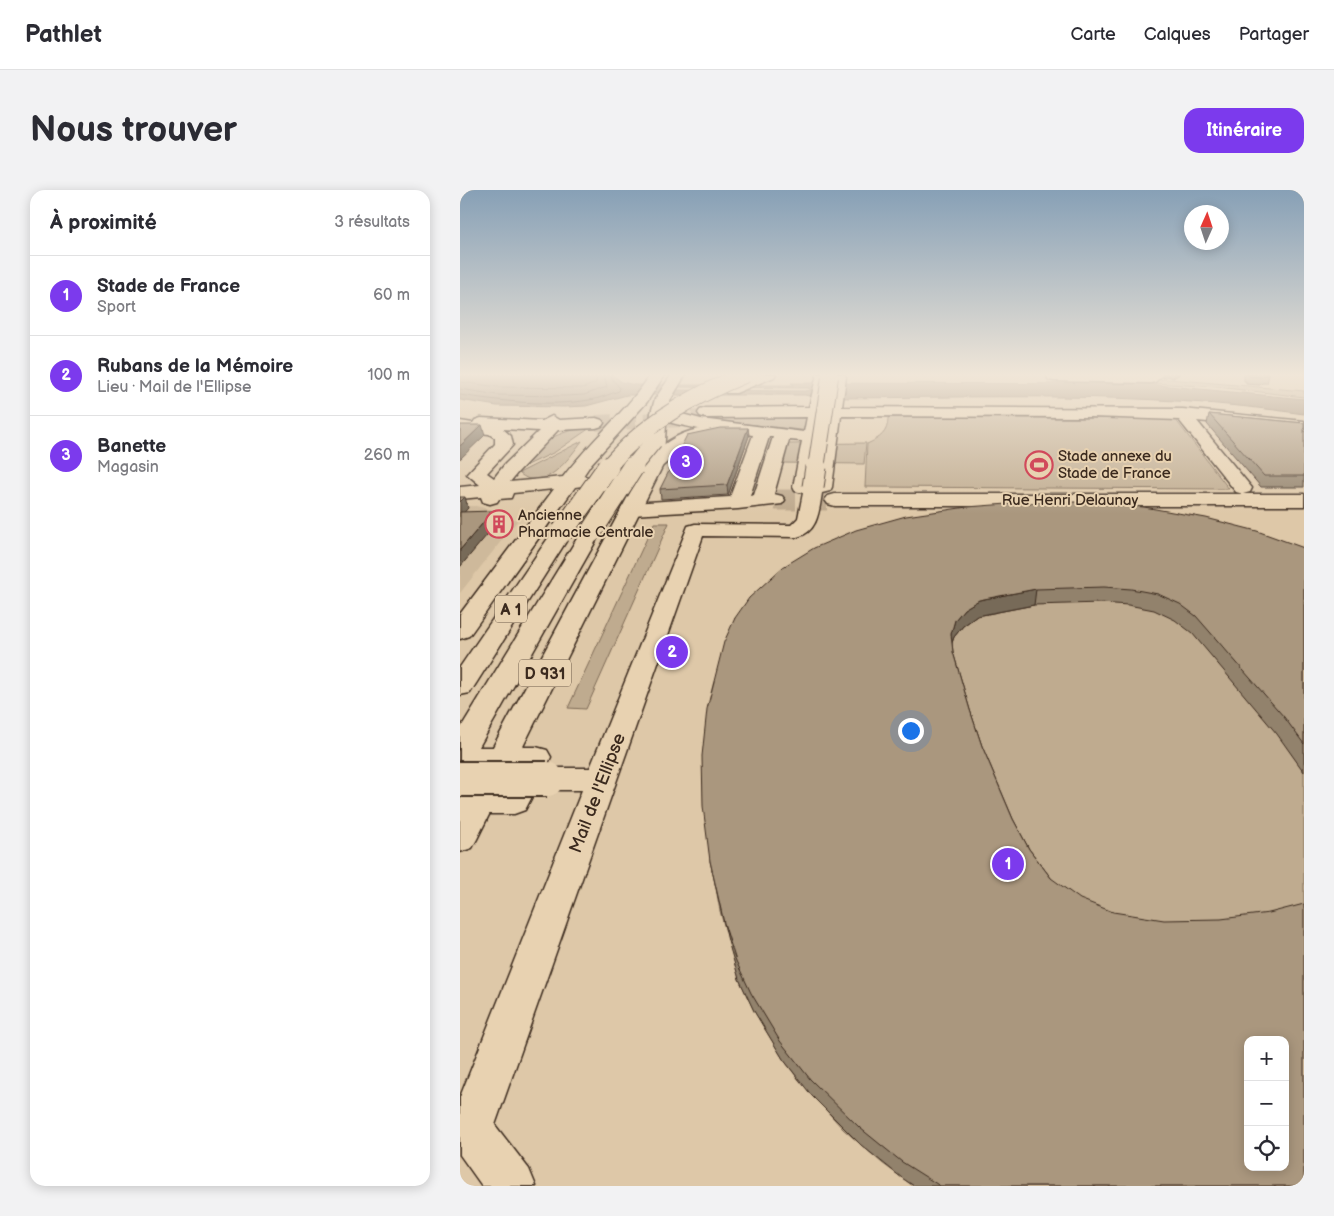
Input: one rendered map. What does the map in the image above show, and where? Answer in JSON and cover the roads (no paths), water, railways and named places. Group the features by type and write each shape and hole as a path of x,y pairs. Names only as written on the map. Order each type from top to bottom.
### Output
{"main road":[{"path":"460,632 469,607 545,515 600,442 621,420"},
{"name":"A 1","path":"460,686 600,476 638,434 658,420"},
{"path":"650,473 659,420"},
{"name":"A 1","path":"460,756 626,475 639,457 658,437 680,420"},
{"path":"682,420 822,438 845,431 846,420"},
{"name":"Mail de l'Ellipse","path":"512,1186 470,1130 695,530 797,531 808,519 814,487 823,487 832,420"},
{"path":"1188,420 1243,488"},
{"path":"1248,420 1304,426"},
{"path":"463,422 502,425 548,427 576,425 600,421 548,427 463,422"},
{"path":"463,422 493,430 503,436 504,444 476,474 496,492"},
{"path":"502,425 515,433 520,442"},
{"path":"496,492 511,468 548,427"},
{"path":"496,492 520,442 548,427"},
{"path":"627,516 650,473 675,443 688,435 761,431"},
{"path":"738,503 761,431"},
{"path":"460,493 496,492 539,507 551,523 768,501 783,433"},
{"path":"1223,464 1241,464"},
{"path":"460,499 571,481 650,473"},
{"name":"Rue Henri Delaunay","path":"835,500 1304,500"},
{"name":"D 931","path":"501,757 627,516"},
{"path":"460,756 536,757 514,802 464,813"},
{"path":"464,813 547,779 602,779"}],"tunnel":[{"path":"596,423 650,420"},
{"path":"775,500 835,500"}],"place":[{"name":"Banette","path":"686,462"},
{"name":"Stade annexe du Stade de France","path":"1039,465"},
{"name":"Ancienne Pharmacie Centrale","path":"499,524"},
{"name":"Rubans de la Mémoire","path":"672,652"},
{"name":"Stade de France","path":"1008,864"}]}
